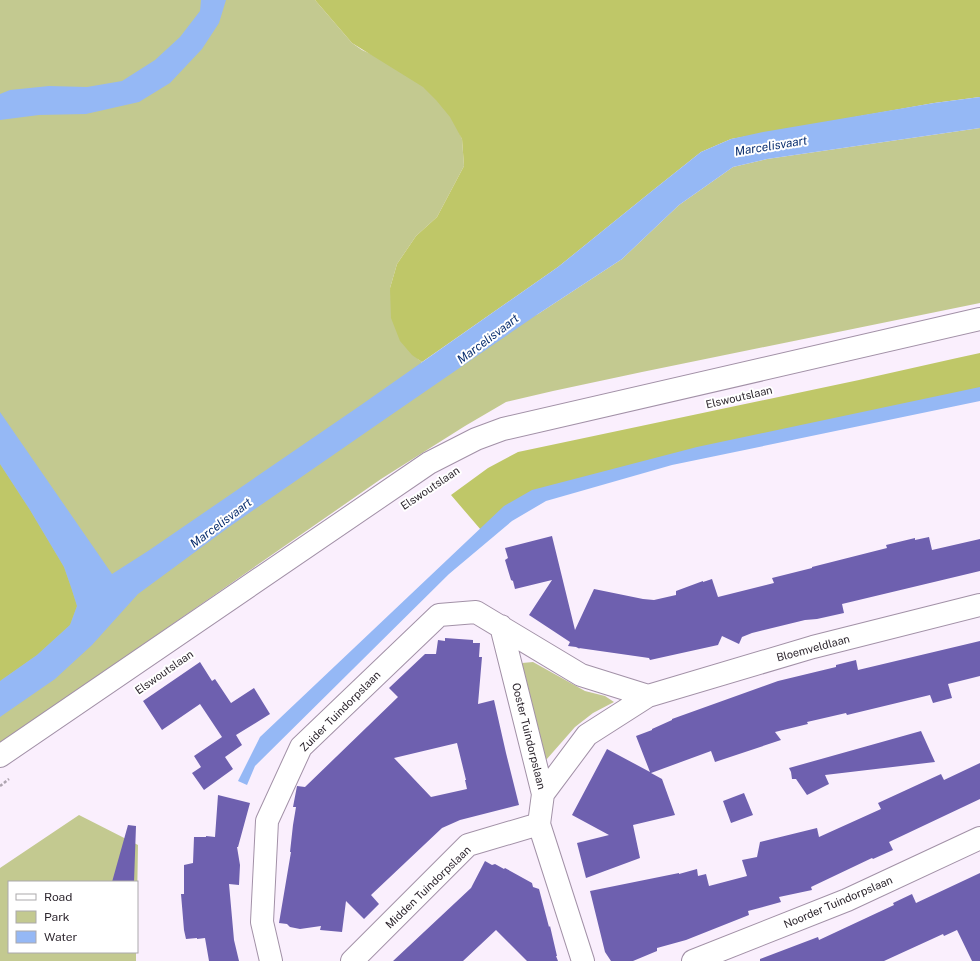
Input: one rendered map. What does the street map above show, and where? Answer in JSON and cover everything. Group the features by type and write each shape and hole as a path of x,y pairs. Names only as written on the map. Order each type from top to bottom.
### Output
{"street":[{"name":"Elswoutslaan","path":"0,756 429,463 476,439 503,429 980,319"},
{"name":"Bloemveldlaan","path":"543,794 587,735 648,696 813,647 980,605"},
{"name":"Zuider Tuindorpslaan","path":"271,961 262,922 267,821 301,747 439,615 476,612 501,626"},
{"path":"501,626 581,675 648,696"},
{"name":"Ooster Tuindorpslaan","path":"501,626 543,794 539,824 583,961"},
{"name":"Midden Tuindorpslaan","path":"352,961 468,845 539,824"},
{"name":"Noorder Tuindorpslaan","path":"693,961 847,900 980,838"}],"path":[{"path":"0,786 13,776"}],"green space":[{"path":"0,0 315,0 352,43 362,50 452,91 459,132 462,139 464,166 437,217 416,236 397,264 390,288 418,359 422,362 421,363 538,314 622,259 679,205 733,167 767,159 980,128 980,303 642,372 506,402 381,479 0,744"},
{"path":"315,0 980,0 980,97 934,103 731,139 701,152 558,267 422,362 412,355 400,341 391,318 390,288 397,264 416,236 437,217 464,166 462,139 450,117 423,87 352,43"},
{"path":"980,353 980,398 679,459 537,501 487,537 451,495 488,468 518,452"},
{"path":"0,464 30,510 64,567 77,606 70,625 37,655 0,681"},
{"path":"533,662 585,691 605,696 614,702 593,713 575,727 546,760 540,756 519,673 522,663"},
{"path":"79,815 138,845 137,881 8,881 8,953 136,953 136,961 0,961 0,868"}],"water":[{"path":"201,0 226,0 219,23 202,49 170,83 139,102 86,114 39,115 0,120 0,94 10,90 49,86 87,87 122,81 155,60 180,37 200,11"},
{"name":"Marcelisvaart","path":"980,97 980,128 767,159 733,167 679,205 622,259 538,314 229,527 138,594 92,645 55,679 0,717 0,681 37,655 70,625 77,606 64,567 30,510 0,464 0,412 112,574 361,405 558,267 701,152 731,139 763,132 934,103"},
{"path":"980,387 980,401 672,465 546,501 512,521 449,574 255,766 247,785 238,781 260,737 504,506 532,490 697,447"}],"building":[{"path":"552,536 575,630 594,589 654,600 676,595 676,591 712,579 718,597 774,583 772,578 887,548 886,545 915,538 915,540 929,537 932,550 980,539 980,571 842,604 844,613 805,620 752,633 742,637 739,644 722,636 718,645 650,660 649,658 579,648 580,649 568,646 570,642 529,615 552,580 515,589 505,560 508,558 505,548"},
{"path":"445,638 473,640 473,643 480,643 479,657 482,657 478,704 494,700 519,805 460,820 442,828 371,895 379,904 364,919 346,901 342,932 320,930 321,926 300,929 290,927 287,924 279,923 291,852 296,807 293,807 297,786 305,787 398,697 389,688 425,654 436,654 438,640 445,641","holes":["457,743 467,789 431,797 394,758"]},
{"path":"980,641 980,676 948,684 952,698 933,703 930,695 847,715 846,713 807,722 808,724 775,732 781,740 715,762 711,751 651,773 662,779 675,815 633,825 640,858 586,878 577,843 609,835 572,815 607,749 650,772 636,736 652,730 672,719 778,681 836,667 836,665 856,660 858,670"},
{"path":"200,662 212,681 215,679 231,703 254,688 270,714 236,735 242,745 225,757 233,769 204,790 192,773 201,767 194,756 222,737 200,704 162,730 143,701"},
{"path":"921,731 935,762 825,775 829,784 807,795 796,779 792,779 789,768"},
{"path":"980,763 980,799 889,842 893,850 873,859 872,858 811,887 812,890 779,897 781,902 748,911 749,915 686,940 657,948 657,951 633,961 611,961 605,952 590,891 679,874 697,869 698,876 706,874 709,886 747,876 742,860 757,857 760,842 817,828 819,837 881,809 878,803 941,774 944,780"},
{"path":"744,793 753,815 731,823 723,801"},
{"path":"218,795 250,803 237,847 240,865 239,885 229,884 234,940 239,961 209,961 205,938 186,939 184,930 181,894 184,894 184,865 193,863 194,837 215,837"},
{"path":"128,825 136,826 134,881 112,881"},
{"path":"485,861 492,865 495,864 504,869 505,868 532,883 533,887 539,889 558,961 527,961 496,930 463,961 393,961 471,888"},
{"path":"980,873 980,961 972,961 957,930 944,936 943,934 884,961 760,961 760,959 818,937 819,940 894,905 893,903 912,894 916,903"}]}
